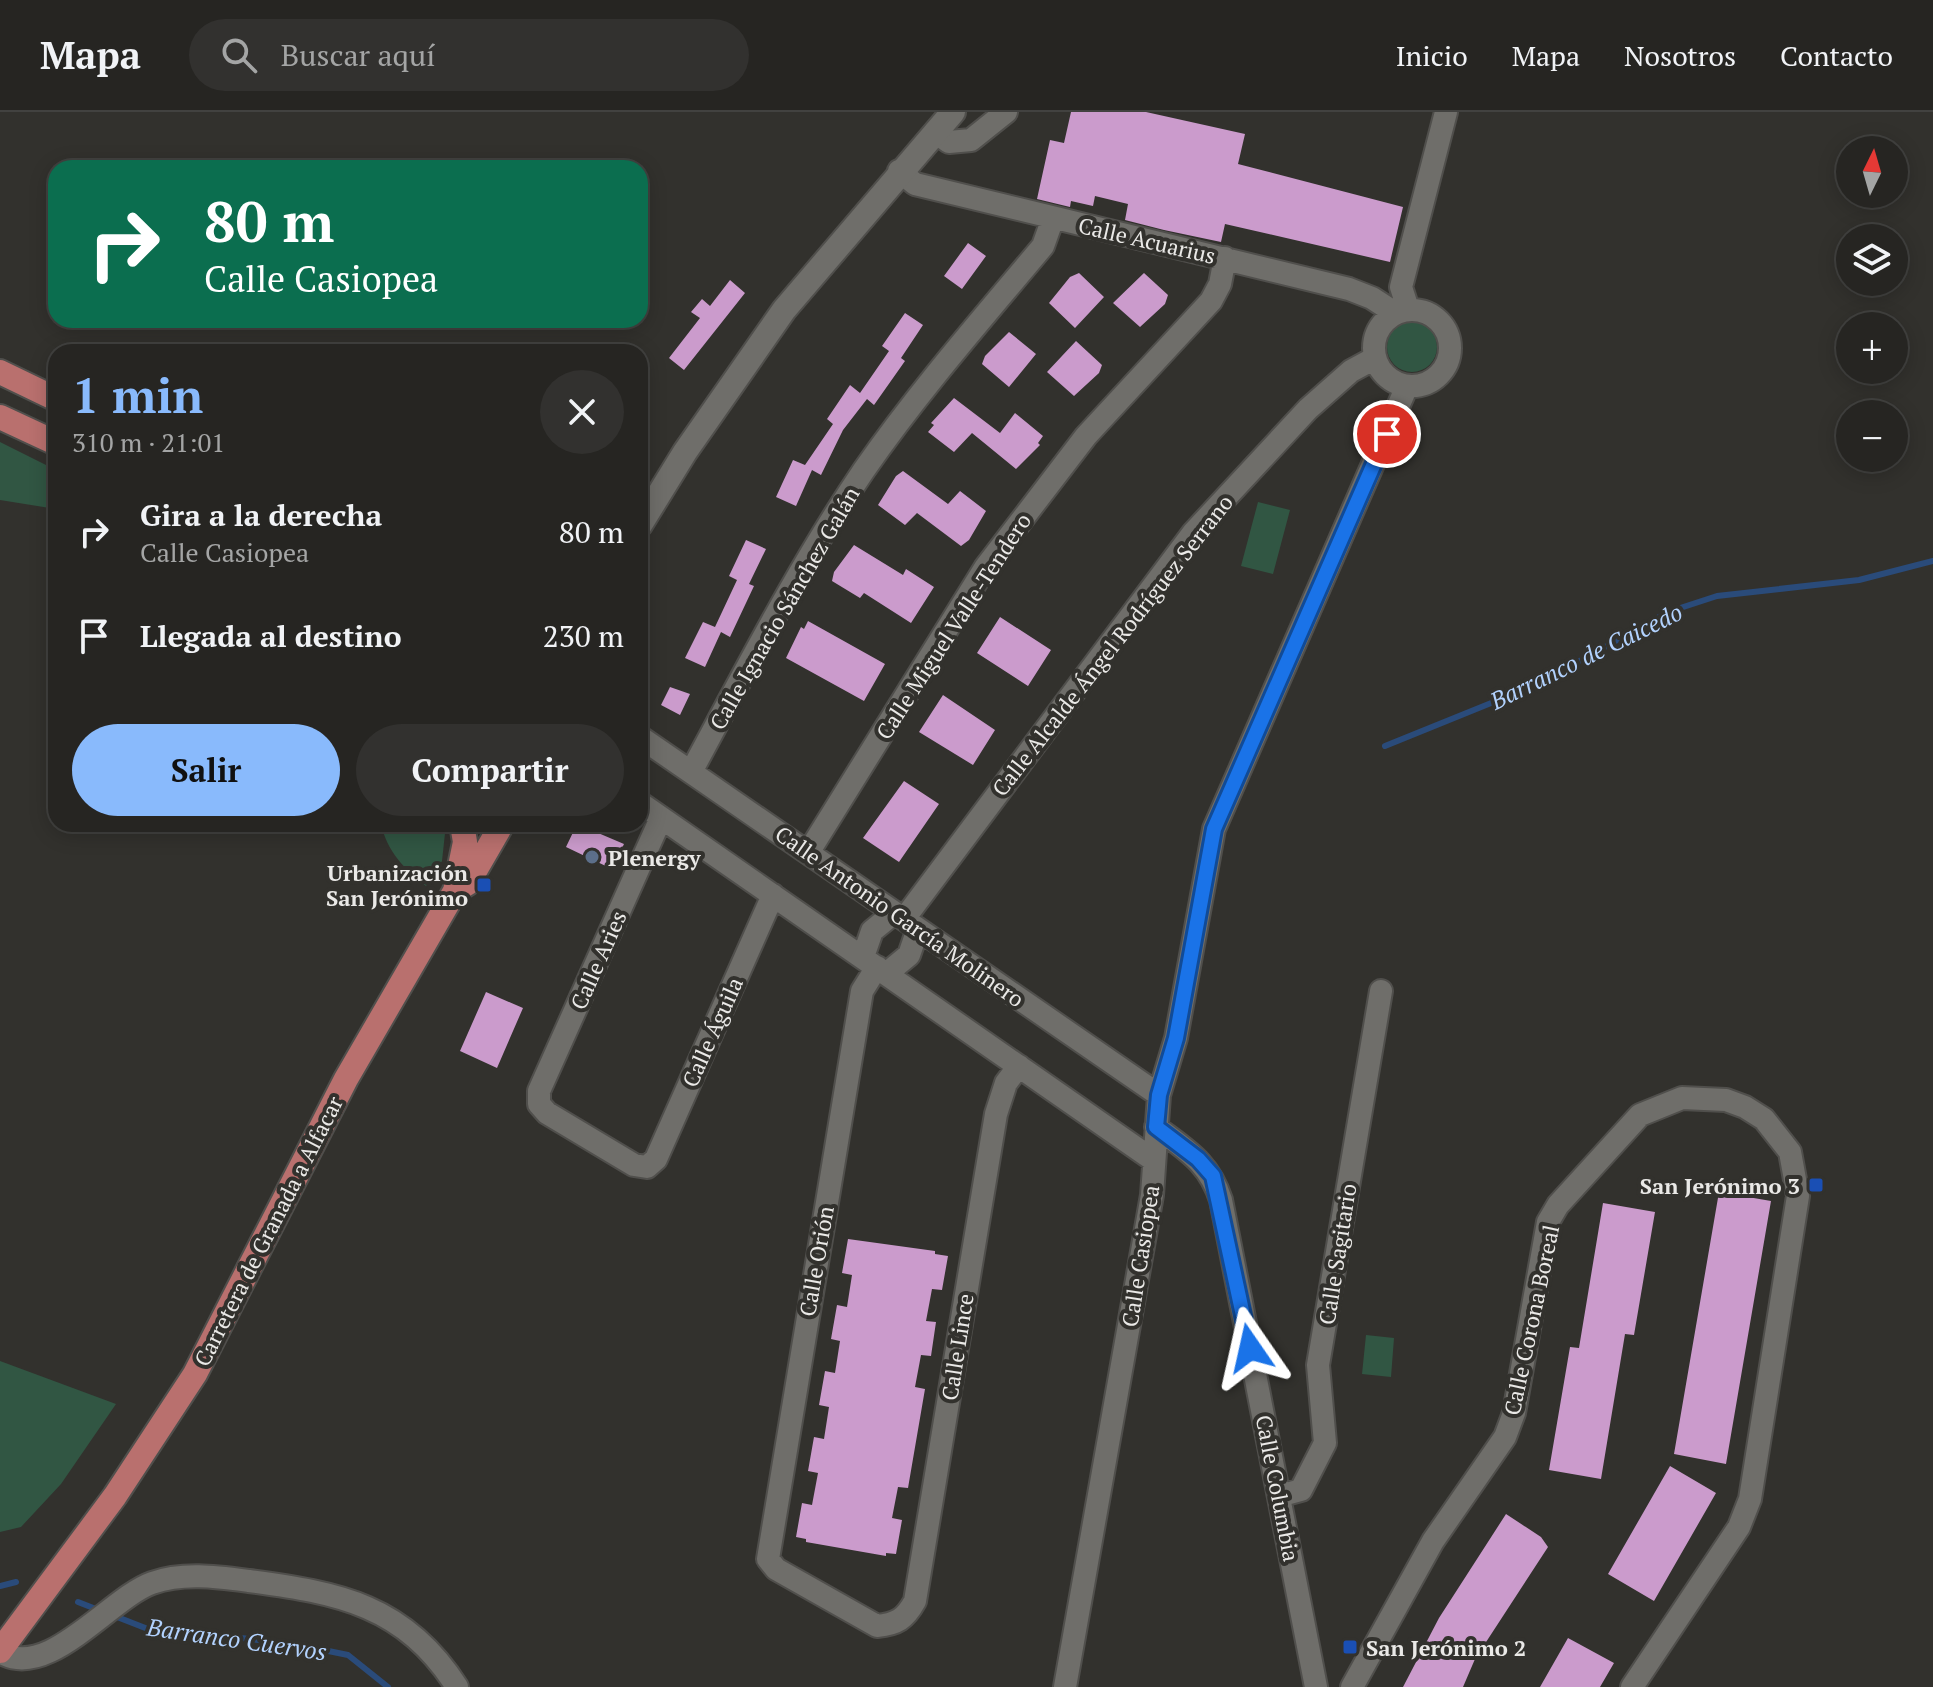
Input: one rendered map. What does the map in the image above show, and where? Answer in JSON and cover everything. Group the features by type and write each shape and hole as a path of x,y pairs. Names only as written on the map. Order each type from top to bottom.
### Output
{"main road":[{"path":"0,372 48,395"},
{"path":"0,417 48,439"},
{"name":"Carretera de Granada a Alfacar","path":"0,1652 157,1437 195,1374 346,1079 455,891 465,842 463,832"},
{"name":"Carretera de Granada a Alfacar","path":"455,891 468,883 497,832"}],"street":[{"path":"648,512 685,452 784,310 899,171 953,112"},
{"path":"935,132 949,142 971,140 1006,112"},
{"path":"1401,311 1401,287 1446,112"},
{"name":"Calle Acuarius","path":"899,171 915,184 1349,289 1401,311"},
{"name":"Calle Ignacio Sánchez Galán","path":"691,772 770,624 863,472 916,397 1043,246 1053,218"},
{"name":"Calle Miguel Valle-Tendero","path":"808,853 985,568 1086,436 1211,301 1220,284 1225,258"},
{"path":"1401,311 1433,315 1442,324 1451,348 1448,361 1432,381 1407,386 1386,377 1375,358 1377,332 1401,311"},
{"name":"Calle Alcalde Ángel Rodríguez Serrano","path":"905,920 1193,533 1308,409 1351,371 1375,358"},
{"name":"Calle Casiopea","path":"1065,1687 1152,1195 1152,1159 1159,1095 1176,1038 1214,829 1407,386"},
{"name":"Calle Antonio García Molinero","path":"648,742 1159,1095"},
{"path":"648,809 1152,1159"},
{"name":"Calle Aries","path":"647,1167 634,1165 547,1113 539,1104 539,1091 661,818"},
{"name":"Calle Águila","path":"647,1167 656,1159 773,895"},
{"path":"905,920 909,955 875,966 872,931 905,920"},
{"name":"Calle Orión","path":"875,966 862,991 768,1559 776,1569 877,1626 893,1624"},
{"name":"Calle Sagitario","path":"1279,1496 1301,1490 1325,1443 1318,1365 1381,991"},
{"name":"Calle Lince","path":"893,1624 907,1616 915,1601 997,1105 1006,1083 1019,1066"},
{"name":"Calle Corona Boreal","path":"1352,1687 1433,1541 1505,1437 1514,1413 1544,1237 1558,1205 1640,1115 1682,1098 1704,1097 1745,1107 1779,1134 1796,1170 1798,1196 1750,1499 1739,1527 1643,1682"},
{"name":"Calle Columbia","path":"1156,1127 1198,1159 1213,1176 1221,1200 1316,1687"},
{"path":"0,1652 13,1661 28,1661 91,1627 150,1583 175,1578 211,1577 321,1590 391,1617 421,1641 457,1687"}],"green space":[{"path":"1402,323 1422,323 1436,337 1436,357 1422,371 1402,371 1388,357 1388,337"},
{"path":"0,442 48,466 48,508 0,500"},
{"path":"1258,502 1290,510 1273,574 1241,566"},
{"path":"384,832 445,832 442,861 426,886 398,859"},
{"path":"1366,1335 1394,1338 1391,1377 1362,1374"},
{"path":"0,1361 116,1404 61,1484 21,1527 0,1532"}],"building":[{"path":"1071,112 1146,112 1245,134 1238,164 1403,207 1390,262 1225,224 1221,242 1164,230 1125,220 1128,204 1095,196 1093,206 1071,201 1070,207 1037,199 1050,140 1064,143"},
{"path":"968,243 986,256 962,289 944,276"},
{"path":"1079,273 1104,297 1075,328 1049,303 1070,277"},
{"path":"1144,273 1168,295 1165,304 1140,327 1113,303"},
{"path":"730,280 745,293 684,370 669,358 700,318 691,312 702,299 710,306"},
{"path":"905,313 923,325 901,358 905,361 874,405 867,399 843,430 821,475 812,470 796,506 776,497 793,460 805,465 833,424 827,419 850,385 860,393 889,351 882,346"},
{"path":"1009,332 1036,354 1009,387 982,364 985,356"},
{"path":"1076,341 1102,365 1099,373 1074,396 1047,372"},
{"path":"954,398 1000,433 1015,413 1043,436 1038,443 1040,445 1016,469 972,433 954,452 928,432 934,425 931,423"},
{"path":"903,471 948,504 960,491 986,511 969,540 961,546 917,513 905,525 878,505 896,476"},
{"path":"746,540 766,549 749,584 754,586 730,637 721,632 705,667 685,658 703,622 715,627 737,580 729,576"},
{"path":"854,545 903,575 906,569 934,587 911,623 864,593 860,598 832,581 834,572"},
{"path":"1000,617 1051,650 1028,686 977,653"},
{"path":"808,621 885,664 864,701 786,658 801,627 804,629"},
{"path":"670,687 690,694 680,715 661,705"},
{"path":"943,695 995,730 973,765 919,732"},
{"path":"904,781 939,804 899,862 863,838"},
{"path":"573,832 596,832 624,844 612,869 566,847"},
{"path":"486,992 523,1008 497,1068 460,1051"},
{"path":"1719,1192 1771,1201 1726,1464 1674,1454"},
{"path":"1603,1203 1655,1212 1634,1335 1625,1334 1601,1479 1549,1470 1570,1347 1579,1348"},
{"path":"848,1239 935,1251 935,1254 948,1256 942,1290 932,1289 926,1321 936,1322 931,1356 921,1355 915,1387 925,1389 908,1488 898,1487 892,1518 902,1520 896,1554 886,1553 886,1556 806,1542 806,1539 796,1537 802,1503 812,1505 818,1473 808,1471 814,1437 824,1439 829,1407 819,1405 825,1371 835,1373 840,1341 831,1339 837,1305 847,1307 852,1275 842,1273"},
{"path":"1670,1466 1716,1493 1654,1601 1608,1574"},
{"path":"1506,1514 1541,1537 1548,1547 1475,1659 1463,1687 1403,1687 1439,1618"},
{"path":"1568,1638 1614,1663 1600,1687 1540,1687"}],"waterway":[{"name":"Barranco de Caicedo","path":"1385,746 1538,684 1668,612 1717,596 1859,580 1933,561"},
{"name":"Barranco Cuervos","path":"0,1586 16,1582"},
{"name":"Barranco Cuervos","path":"78,1602 101,1611"},
{"name":"Barranco Cuervos","path":"112,1615 153,1631 184,1631 299,1645 348,1655 388,1687"}],"place":[{"name":"Plenergy","path":"592,857"},
{"name":"Urbanización San Jerónimo","path":"484,885"},
{"name":"San Jerónimo 3","path":"1816,1185"},
{"name":"San Jerónimo 2","path":"1350,1647"}],"route":[{"path":"1250,1348 1221,1200 1213,1176 1198,1159 1156,1127 1159,1095 1176,1038 1214,829 1387,434"}]}
